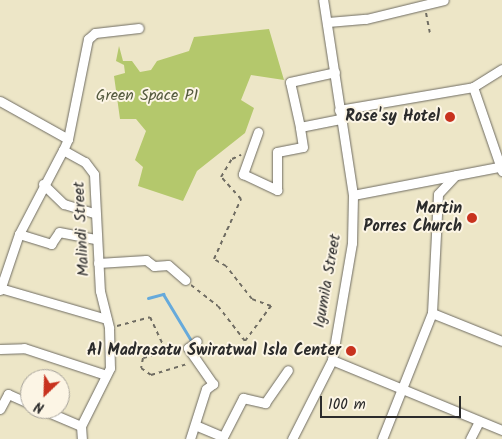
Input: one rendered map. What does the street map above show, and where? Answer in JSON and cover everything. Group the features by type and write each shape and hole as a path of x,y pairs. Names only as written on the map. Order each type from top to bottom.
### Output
{"street":[{"name":"Igumila Street","path":"292,439 332,360 352,243 353,194 340,115 328,22 323,0"},
{"path":"328,22 366,19 444,0"},
{"path":"108,323 0,289 19,234 43,184 68,139 88,39 95,34 139,28"},
{"path":"300,126 340,115 473,87 502,69"},
{"path":"258,132 244,175 278,190 274,180 277,153 303,147 290,82 335,72"},
{"path":"353,194 500,169 473,87"},
{"path":"0,101 68,139"},
{"name":"Malindi Street","path":"63,150 92,168 98,263 108,323 106,375"},
{"path":"382,439 432,313 438,194 456,175"},
{"path":"43,184 65,204 94,214"},
{"path":"19,234 53,244 59,232 96,239"},
{"path":"98,263 146,260 154,266 168,265 185,280"},
{"path":"432,313 502,341"},
{"path":"190,439 206,389 213,384 194,360 188,348 196,341"},
{"path":"0,349 24,348 106,375 81,426 82,439"},
{"path":"332,360 502,430"},
{"path":"195,425 222,437 243,398 265,403 288,370"},
{"path":"0,409 8,394 20,399"},
{"path":"64,419 81,426"},
{"path":"470,439 479,422"}],"path":[{"path":"425,5 430,33"},
{"path":"185,280 218,306 246,341 266,317 271,306 252,299 226,266 213,258 241,199 221,177 237,155 251,155"},
{"path":"108,323 150,316 166,352"},
{"path":"180,347 139,360 146,375 194,360"}],"green space":[{"name":"Green Space P1","path":"269,29 284,80 251,75 241,100 254,108 245,133 197,171 183,201 138,186 143,167 135,160 146,131 136,119 120,119 114,76 125,73 124,65 116,61 119,46 123,61 132,61 140,72 151,70 157,61 189,51 194,37"}],"waterway":[{"path":"148,298 163,294 192,342"}],"place":[{"name":"Rose'sy Hotel","path":"450,117"},
{"name":"Martin Porres Church","path":"472,218"},
{"name":"Al Madrasatu Swiratwal Isla Center","path":"351,351"}]}
